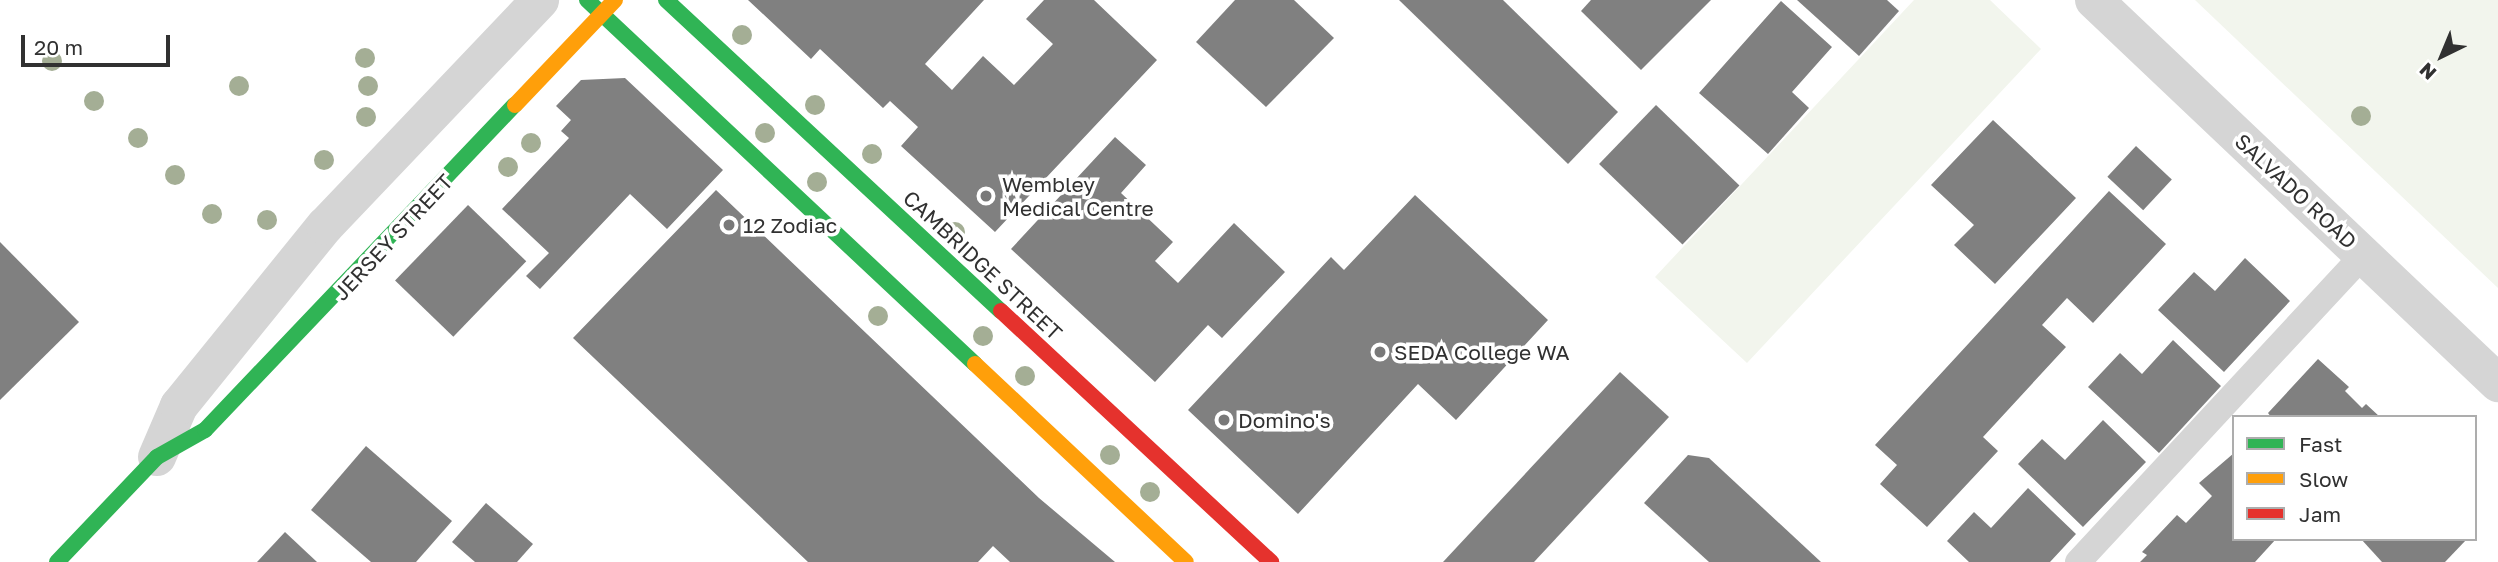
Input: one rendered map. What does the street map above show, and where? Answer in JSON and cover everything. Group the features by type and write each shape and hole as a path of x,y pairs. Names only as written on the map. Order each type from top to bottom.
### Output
{"main road":[{"path":"587,0 1186,562"},
{"name":"JERSEY STREET","path":"57,562 157,457 205,430 367,266 615,0"},
{"name":"CAMBRIDGE STREET","path":"666,0 1271,562"}],"street":[{"name":"JERSEY STREET","path":"157,457 179,406 325,226 540,0"},
{"name":"SALVADO ROAD","path":"2094,0 2498,383"}],"lane":[{"path":"2078,562 2363,255"}],"shaded area":[{"path":"1914,0 1990,0 2041,49 1747,363 1655,277"},
{"path":"2195,0 2498,0 2498,288"}],"building":[{"path":"748,0 984,0 925,64 952,90 983,56 1014,85 1053,44 1026,19 1044,0 1094,0 1157,60 995,232 901,146 918,127 890,101 883,108 820,49 811,59"},
{"path":"1235,0 1294,0 1334,38 1266,107 1196,42"},
{"path":"1399,0 1503,0 1618,112 1568,164"},
{"path":"1591,0 1711,0 1641,70 1581,11"},
{"path":"1797,0 1887,0 1899,11 1859,56"},
{"path":"1781,1 1832,47 1792,92 1809,108 1768,154 1699,93"},
{"path":"625,78 723,170 667,229 630,194 540,289 526,276 549,253 502,209 569,138 561,131 571,120 556,106 581,80"},
{"path":"1656,105 1739,186 1682,245 1599,164"},
{"path":"1993,120 2076,198 1995,284 1954,245 1974,225 1931,185"},
{"path":"1115,137 1146,165 1121,193 1173,242 1155,261 1178,283 1234,223 1285,272 1222,338 1208,325 1155,382 1011,249"},
{"path":"2136,146 2172,179 2143,210 2107,177"},
{"path":"716,190 1039,498 1115,562 1010,562 993,546 978,562 808,562 573,338"},
{"path":"2109,191 2166,244 2093,323 2067,298 2042,325 2066,347 1983,437 1998,451 1927,527 1880,484 1897,465 1875,445"},
{"name":"SEDA College WA","path":"1415,195 1548,320 1456,420 1418,384 1298,514 1188,410 1331,257 1344,270"},
{"path":"468,205 526,261 453,337 395,281"},
{"path":"0,242 79,322 0,400"},
{"path":"2245,258 2290,301 2224,372 2158,310 2194,272 2215,291"},
{"path":"2173,340 2221,386 2159,453 2088,387 2120,353 2142,374"},
{"path":"2318,359 2349,387 2345,391 2362,408 2366,404 2378,415 2270,415 2268,413"},
{"path":"1620,372 1669,417 1534,562 1443,562"},
{"path":"2103,420 2146,462 2083,527 2018,464 2042,439 2065,460"},
{"path":"366,446 452,521 416,562 371,562 311,510"},
{"path":"1688,455 1709,458 1821,562 1709,562 1644,503"},
{"path":"2232,455 2232,541 2274,541 2255,562 2140,562 2147,555 2142,552 2177,515 2186,523 2212,496 2199,483"},
{"path":"2028,488 2076,534 2050,562 1969,562 1947,541 1974,512 1991,528"},
{"path":"486,503 533,544 517,562 475,562 452,542"},
{"path":"285,532 317,562 257,562"},
{"path":"2363,541 2465,541 2445,562 2382,562"}],"traffic: fast":[{"path":"587,0 975,364"},
{"path":"666,0 1001,311"},
{"path":"57,562 157,457 205,430 515,105"}],"traffic: slow":[{"path":"515,105 615,0"},
{"path":"975,364 1186,562"}],"traffic: jam":[{"path":"1001,311 1271,562"}],"place":[{"name":"Wembley Medical Centre","path":"986,196"},
{"name":"12 Zodiac","path":"729,225"},
{"name":"SEDA College WA","path":"1380,352"},
{"name":"Domino's","path":"1224,420"}]}
